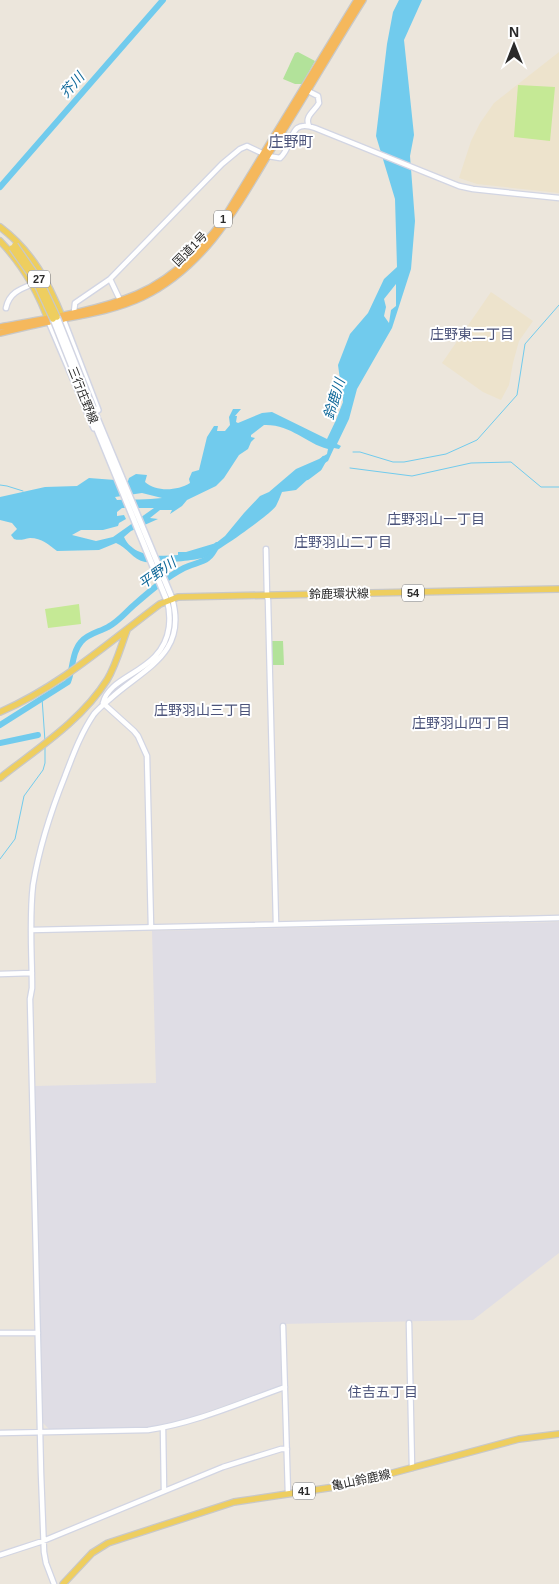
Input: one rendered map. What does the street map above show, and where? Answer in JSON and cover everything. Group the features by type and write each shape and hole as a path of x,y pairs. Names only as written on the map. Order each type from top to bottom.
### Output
{"highway":[{"name":"国道1号","path":"0,327 98,312 128,303 157,289 185,269 218,234 254,181 266,155 357,0"},
{"name":"国道1号","path":"0,332 120,300 138,293 182,266 203,246 221,223 308,91 363,0"}],"main road":[{"name":"27","path":"0,227 40,281 55,318"},
{"path":"0,231 14,247"},
{"name":"27","path":"0,237 38,268 51,290 55,318"},
{"name":"27","path":"0,241 14,247 32,284 55,318"},
{"name":"三行庄野線","path":"55,318 113,471 167,592"},
{"name":"三行庄野線","path":"55,318 86,411 102,442"},
{"name":"三行庄野線","path":"55,318 101,419 112,453 170,600"},
{"name":"三行庄野線","path":"91,409 112,453"},
{"name":"鈴鹿環状線","path":"170,600 559,589"},
{"path":"0,712 14,706 57,680 160,604 170,600"},
{"path":"0,778 83,712 98,694 112,671 128,628"},
{"path":"117,637 120,641 120,647"},
{"name":"亀山鈴鹿線","path":"63,1584 92,1553 116,1540 222,1505 252,1498 348,1485 519,1439 559,1434"}],"street":[{"path":"308,91 316,94 319,100 317,106 308,116 307,121 310,126"},
{"path":"74,312 76,302 110,279 206,180 240,149 247,146 266,155 280,158 285,154 296,129 303,126 310,126 459,186 559,198"},
{"path":"110,279 120,300"},
{"path":"6,308 12,295 32,284"},
{"path":"266,549 276,924"},
{"path":"54,1584 46,1563 43,1541 30,999 34,886 49,818 82,736 94,714 103,704 126,684 155,664 164,654 172,640 175,625 175,608 170,600"},
{"path":"103,704 134,731 147,756 151,927"},
{"path":"31,930 559,918"},
{"path":"0,974 32,973"},
{"path":"409,1323 412,1468"},
{"path":"283,1326 288,1494"},
{"path":"0,1333 38,1333"},
{"path":"0,1433 148,1430 163,1428 285,1387"},
{"path":"163,1428 164,1491"},
{"path":"0,1555 43,1541 223,1467 281,1449 287,1449"}],"shaded area":[{"path":"559,52 559,193 477,184 459,178 471,141 480,123 494,103"},
{"path":"491,292 533,321 519,341 509,385 501,400 483,392 442,363"},
{"path":"559,922 559,1253 473,1320 281,1324 282,1383 280,1386 178,1422 148,1428 49,1429 43,1423 35,1086 156,1083 152,931"}],"green space":[{"path":"298,52 315,61 302,84 295,84 283,79 295,53"},
{"path":"518,85 555,87 550,141 514,137"},
{"path":"79,604 81,624 48,628 45,609"},
{"path":"272,641 283,641 284,665 272,665"}],"water":[{"path":"399,0 422,0 404,40 414,135 410,156 415,221 411,269 392,328 357,389 349,419 337,444 341,446 339,449 334,448 328,461 315,469 296,490 282,492 272,511 229,543 203,558 174,562 145,562 137,559 116,543 99,550 57,551 38,539 14,539 11,535 17,529 12,523 0,520 0,497 45,487 77,486 89,478 128,481 129,478 136,474 147,475 145,482 155,488 173,489 185,486 190,483 189,479 192,472 199,470 207,437 214,426 218,426 217,431 225,431 230,425 229,417 233,409 241,409 235,416 237,416 236,422 238,423 262,413 272,412 327,439 343,402 338,365 350,334 368,313 384,279 397,267 395,199 376,136 387,44 393,12","holes":["396,284 396,306 391,310 389,323 384,316 386,307 384,299","264,425 274,425 328,449 327,454 296,469 269,492 260,496 225,536 216,543 186,552 178,552 178,555 163,556 140,552 128,544 124,537 131,531 158,519 150,518 160,510 172,510 170,514 187,500 216,486 224,478 239,455 248,449 255,438 251,437","142,493 162,498 117,500 115,497","122,508 154,508 113,537 96,541 72,535 81,530 103,530 118,526 119,523 126,519 124,515 117,516 117,512"]}],"waterway":[{"name":"芥川","path":"0,187 163,0"},
{"path":"353,452 360,452 393,462 404,462 446,454 477,440 517,395 525,344 559,305"},
{"name":"平野川","path":"307,477 319,468 324,459"},
{"path":"350,468 412,476 471,463 511,462 541,487 559,487"},
{"path":"0,485 23,491"},
{"name":"平野川","path":"0,725 68,682 76,651 84,639 115,622 170,576 207,559 217,545"},
{"path":"42,698 45,741"},
{"path":"0,743 38,735"},
{"path":"0,859 15,839 24,796 43,770 45,747"}],"district":[{"name":"庄野町","path":"291,142"},
{"name":"庄野東二丁目","path":"472,334"},
{"name":"庄野羽山一丁目","path":"436,519"},
{"name":"庄野羽山二丁目","path":"343,542"},
{"name":"庄野羽山三丁目","path":"203,710"},
{"name":"庄野羽山四丁目","path":"461,723"},
{"name":"住吉五丁目","path":"383,1392"}],"water label":[{"name":"鈴鹿川","path":"334,399"}]}
